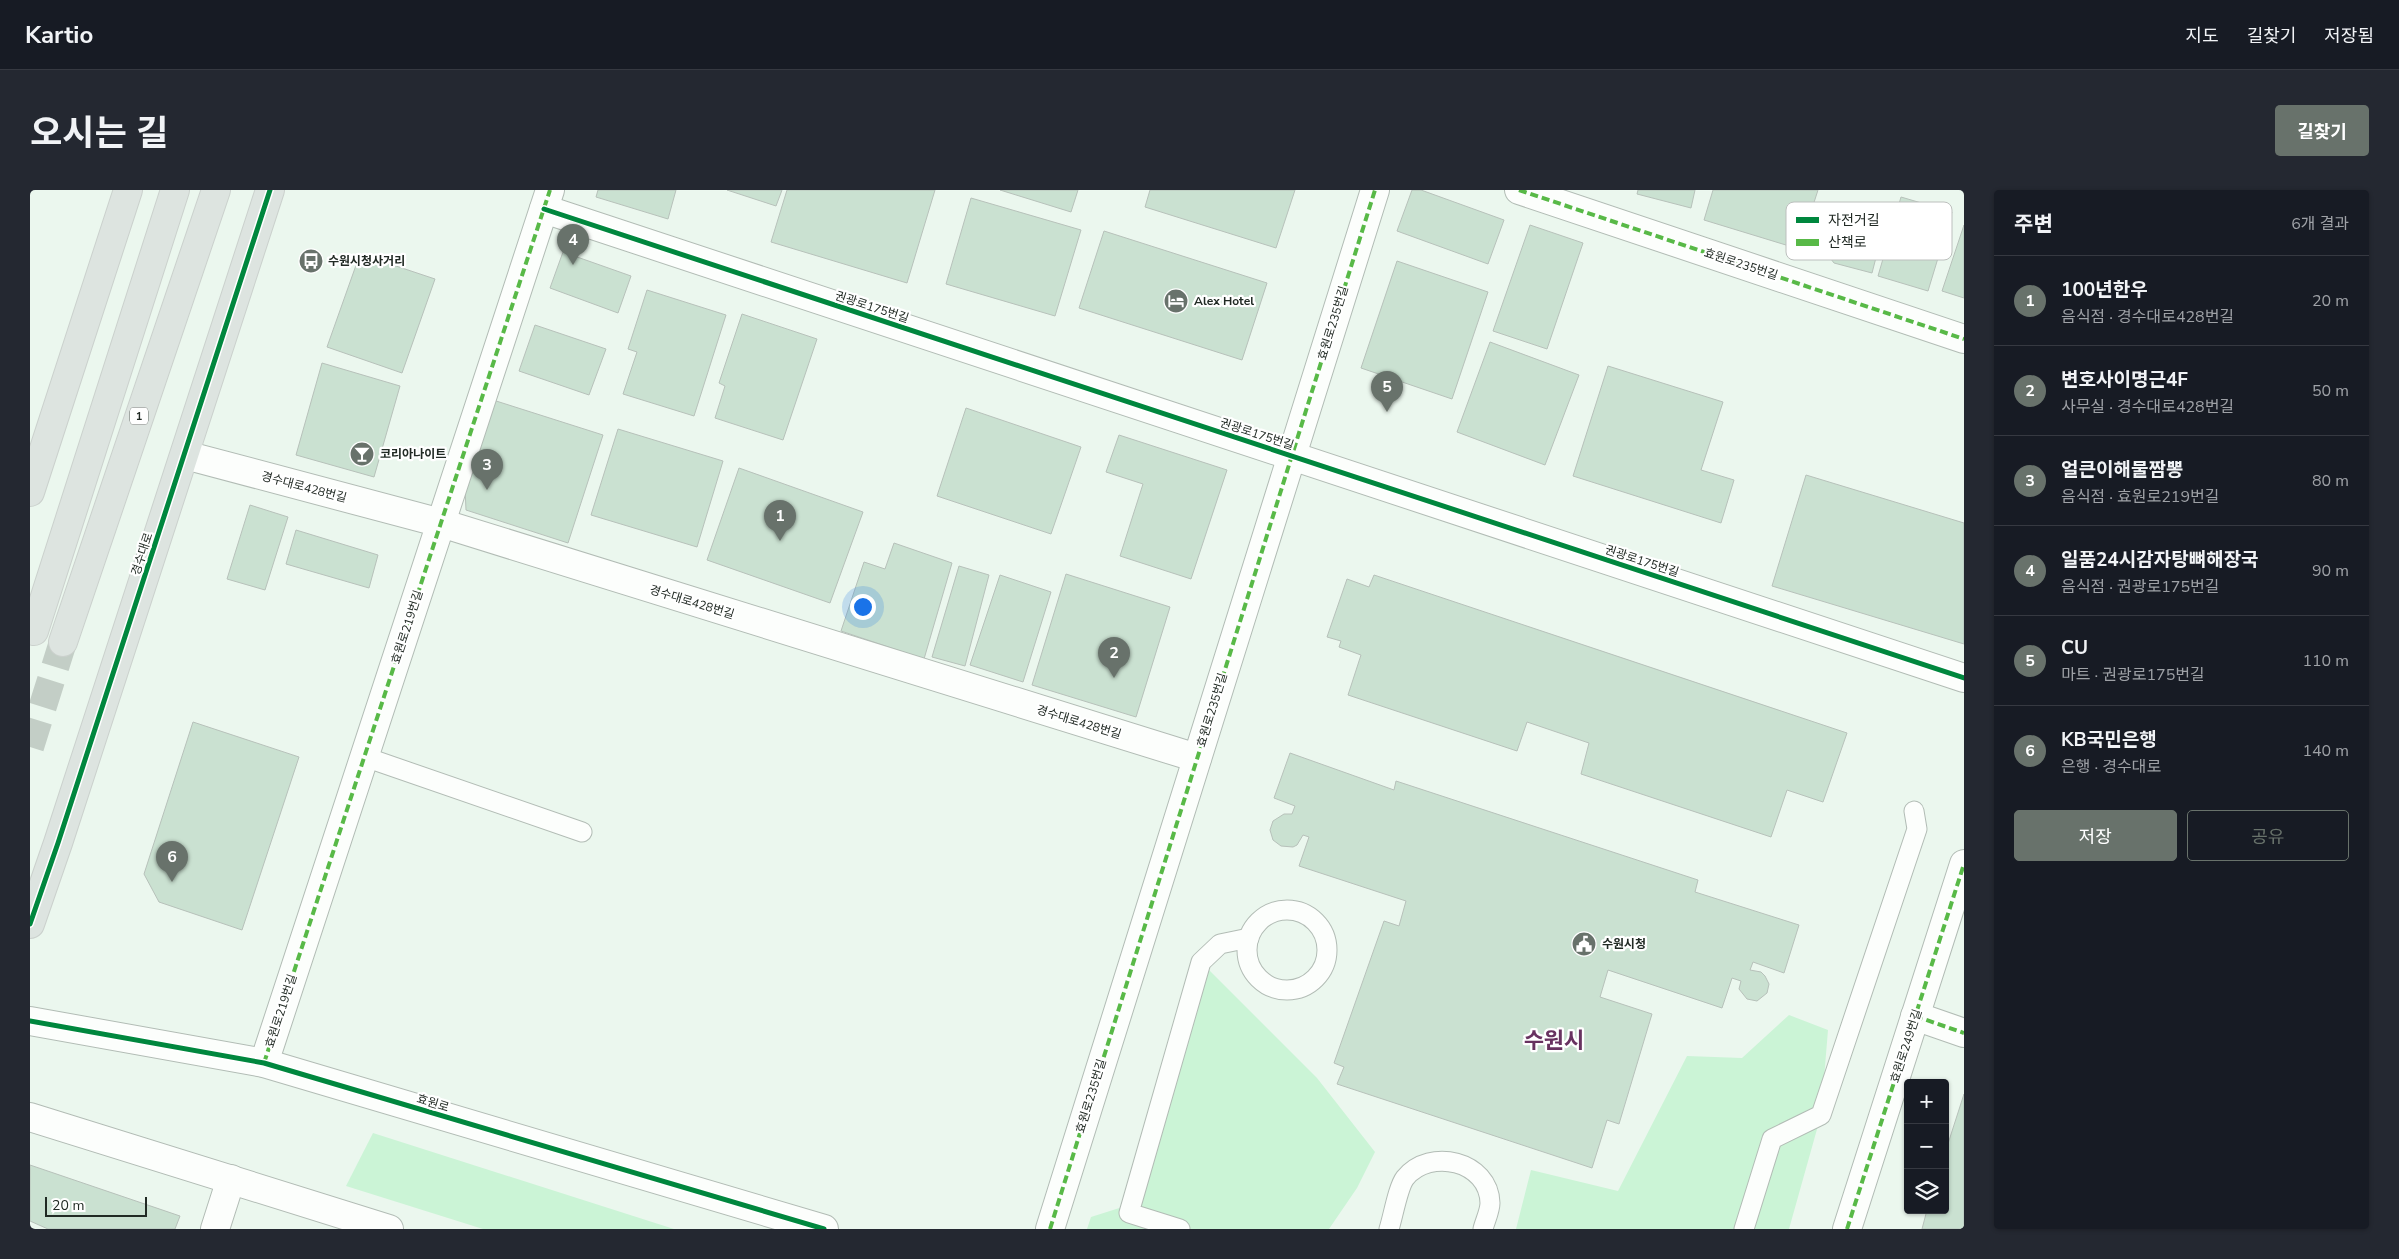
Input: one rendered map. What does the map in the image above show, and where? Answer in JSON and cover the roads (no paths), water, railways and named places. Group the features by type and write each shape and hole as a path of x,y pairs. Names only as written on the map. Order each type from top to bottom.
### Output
{"main road":[{"path":"30,492 128,190"},
{"path":"34,631 175,190"},
{"name":"1","path":"63,642 216,190"},
{"name":"경수대로","path":"30,924 185,455 270,190"}],"street":[{"name":"효원로235번길","path":"1050,1229 1375,190"},
{"name":"효원로235번길","path":"1519,190 1964,339"},
{"name":"권광로175번길","path":"547,200 1292,456 1964,678"},
{"name":"효원로219번길","path":"264,1063 547,200"},
{"name":"경수대로428번길","path":"185,455 441,523 1197,758"},
{"name":"효원로249번길","path":"1848,1229 1964,864"},
{"path":"1915,1016 1964,1033"},
{"name":"효원로","path":"30,1021 264,1063 824,1229"},
{"path":"30,1118 389,1229"},
{"path":"215,1229 231,1179"}],"lane":[{"path":"364,757 582,832"},
{"path":"1744,1229 1772,1139 1821,1114 1917,829 1914,811"},
{"path":"1180,1229 1129,1213 1201,962 1220,944 1249,938 1258,922 1268,914 1281,910 1294,910 1306,914 1316,921 1323,932 1327,944 1327,957 1323,969 1308,983 1289,990 1275,988 1263,982 1253,972 1248,959 1247,945 1249,938"},
{"path":"1390,1229 1404,1179 1419,1167 1438,1161 1450,1161 1469,1167 1479,1177 1486,1190 1490,1204 1483,1229"}],"tunnel":[{"path":"30,747 63,642"}],"place":[{"name":"수원시청사거리","path":"311,261"},
{"name":"일품24시감자탕뼈해장국","path":"573,265"},
{"name":"Alex Hotel","path":"1176,301"},
{"name":"CU","path":"1387,412"},
{"name":"코리아나이트","path":"362,454"},
{"name":"얼큰이해물짬뽕","path":"487,490"},
{"name":"100년한우","path":"780,541"},
{"name":"변호사이명근4F","path":"1114,678"},
{"name":"KB국민은행","path":"172,882"},
{"name":"수원시청","path":"1584,944"}],"district":[{"name":"수원시","path":"1554,1041"}]}
